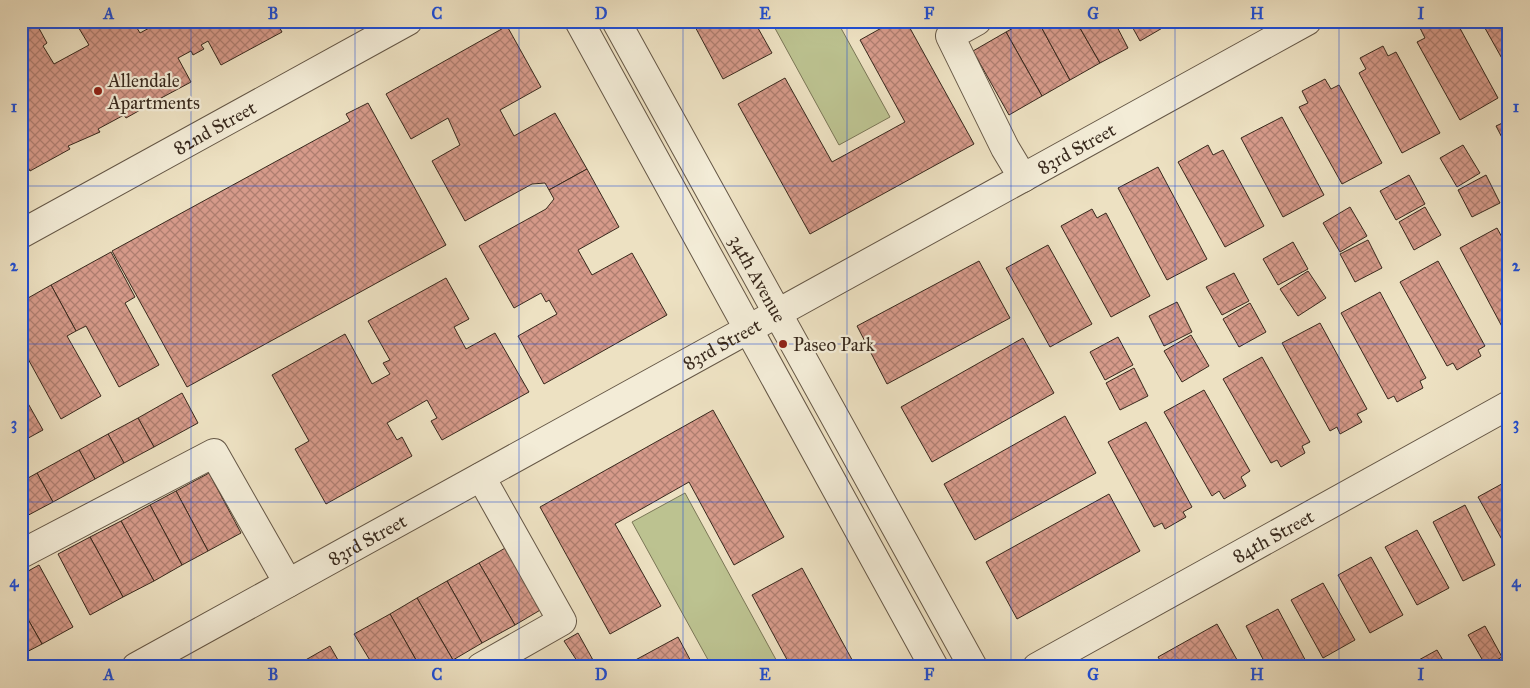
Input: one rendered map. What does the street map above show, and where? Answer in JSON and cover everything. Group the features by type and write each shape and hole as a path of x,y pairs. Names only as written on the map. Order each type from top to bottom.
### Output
{"street":[{"name":"82nd Street","path":"21,234 408,21"},
{"name":"34th Avenue","path":"579,21 934,667"},
{"name":"34th Avenue","path":"616,21 973,667"},
{"path":"977,21 950,36 1005,148 1023,178"},
{"name":"83rd Street","path":"136,667 749,331 1307,21"},
{"name":"84th Street","path":"1037,667 1509,405"},
{"path":"21,554 214,453 288,583"},
{"path":"481,477 562,621 481,667"}],"green space":[{"path":"771,21 837,21 890,117 839,145"},
{"path":"685,493 780,667 712,667 632,522"}],"building":[{"name":"Allendale Apartments","path":"21,21 35,21 47,43 43,46 54,64 89,45 77,25 74,26 71,21 126,21 128,26 134,23 140,33 151,27 149,21 276,21 282,32 221,65 208,41 201,45 204,49 193,55 191,51 178,58 191,82 150,104 148,100 140,105 142,109 126,118 124,115 98,129 100,132 68,146 70,149 30,171 21,155"},
{"path":"692,21 754,21 772,53 723,79"},
{"path":"894,21 906,21 974,144 810,234 738,104 785,78 832,162 905,122 860,40"},
{"path":"1026,21 1038,21 1070,80 1042,96 1006,32"},
{"path":"1038,21 1076,21 1100,63 1070,80"},
{"path":"1076,21 1114,21 1128,48 1100,63"},
{"path":"1129,21 1170,21 1171,23 1140,41"},
{"path":"1428,21 1444,21 1447,26 1456,21 1498,98 1460,120 1417,42 1425,38 1419,26"},
{"path":"1481,21 1509,21 1509,71"},
{"path":"507,26 541,87 500,110 514,136 555,113 587,169 549,190 545,183 532,184 465,221 432,161 460,145 448,118 411,139 386,94"},
{"path":"1006,32 1042,96 1009,115 973,51"},
{"path":"1383,46 1388,56 1396,52 1440,133 1402,153 1359,73 1366,69 1360,58"},
{"path":"1325,79 1331,89 1339,85 1382,163 1342,184 1299,107 1308,103 1302,91"},
{"path":"368,103 446,245 187,387 112,251 350,121 346,114"},
{"path":"1282,117 1324,195 1283,217 1241,138"},
{"path":"1509,120 1509,151 1496,126"},
{"path":"1208,145 1213,155 1223,150 1264,226 1225,247 1178,162"},
{"path":"1463,145 1480,173 1457,187 1440,158"},
{"path":"1158,167 1207,259 1167,280 1118,188"},
{"path":"587,169 619,227 578,250 592,275 632,253 667,315 544,384 518,336 557,314 549,300 546,302 541,293 514,308 479,246 546,209 554,199 549,190"},
{"path":"1409,175 1425,204 1396,220 1380,191"},
{"path":"1486,175 1500,203 1472,217 1458,190"},
{"path":"1350,207 1367,236 1340,252 1323,223"},
{"path":"1425,207 1441,235 1414,250 1399,222"},
{"path":"1092,209 1097,218 1106,213 1150,296 1111,317 1061,226"},
{"path":"1497,228 1509,250 1509,335 1507,336 1460,248"},
{"path":"1368,240 1382,268 1355,282 1340,254"},
{"path":"1293,242 1308,269 1278,285 1263,259"},
{"path":"1048,245 1092,324 1050,347 1006,268"},
{"path":"111,252 135,297 125,303 159,365 119,387 86,326 76,331 51,285"},
{"path":"979,261 1010,318 887,384 857,326"},
{"path":"1438,261 1485,346 1478,350 1481,356 1457,370 1453,363 1447,366 1400,282"},
{"path":"1308,271 1326,298 1298,316 1280,289"},
{"path":"1234,273 1249,301 1222,315 1206,287"},
{"path":"446,278 469,319 454,327 466,349 495,333 529,392 442,440 431,421 437,418 427,400 387,423 397,440 402,437 412,456 326,504 295,449 309,441 272,375 345,334 372,384 390,374 383,363 390,360 368,321"},
{"path":"51,285 76,331 67,336 101,396 61,419 27,357 21,360 21,302"},
{"path":"1380,292 1426,378 1420,381 1423,388 1397,402 1394,396 1388,399 1341,313"},
{"path":"1177,302 1192,332 1164,346 1149,316"},
{"path":"1250,303 1266,332 1239,347 1223,319"},
{"path":"1320,323 1367,409 1357,414 1362,422 1340,434 1337,427 1330,431 1282,343"},
{"path":"1191,335 1209,366 1182,382 1164,351"},
{"path":"1118,337 1133,365 1105,380 1090,352"},
{"path":"1023,338 1054,393 932,462 901,407"},
{"path":"1262,357 1310,442 1302,446 1305,453 1281,467 1277,460 1271,463 1223,379"},
{"path":"1134,368 1148,396 1120,410 1106,383"},
{"path":"1204,390 1250,471 1241,477 1246,486 1224,499 1219,491 1212,496 1164,412"},
{"path":"21,391 43,430 21,442"},
{"path":"182,393 198,423 154,447 138,418"},
{"path":"713,410 784,537 734,565 689,482 615,524 661,606 610,634 540,507"},
{"path":"1065,416 1096,473 975,540 944,484"},
{"path":"138,418 154,447 124,463 108,434"},
{"path":"1146,422 1192,507 1183,512 1186,517 1165,529 1162,523 1154,527 1108,442"},
{"path":"108,434 124,463 95,479 79,450"},
{"path":"79,450 95,479 53,502 37,473"},
{"path":"37,473 53,502 21,519 21,482"},
{"path":"209,473 241,533 208,551 176,491"},
{"path":"1509,480 1509,552 1478,497"},
{"path":"176,491 208,551 182,565 150,505"},
{"path":"1109,494 1140,551 1017,619 986,562"},
{"path":"150,505 182,565 154,581 121,521"},
{"path":"1465,505 1495,565 1463,581 1433,522"},
{"path":"121,521 154,581 123,597 90,537"},
{"path":"1417,530 1449,588 1417,605 1385,547"},
{"path":"90,537 123,597 90,615 58,554"},
{"path":"507,547 542,609 515,625 479,563"},
{"path":"1371,557 1403,615 1370,633 1338,575"},
{"path":"479,563 515,625 482,643 447,581"},
{"path":"39,565 73,627 42,644 21,607 21,575"},
{"path":"802,568 856,667 791,667 752,595"},
{"path":"447,581 482,643 453,660 417,598"},
{"path":"1323,583 1355,640 1323,658 1291,600"},
{"path":"417,598 453,660 442,667 420,667 390,614"},
{"path":"21,607 42,644 21,655"},
{"path":"1278,609 1309,667 1267,667 1246,626"},
{"path":"390,614 420,667 374,667 354,634"},
{"path":"1217,624 1241,667 1164,667 1158,657"},
{"path":"1485,626 1502,657 1486,666 1468,635"},
{"path":"578,633 593,660 581,667 564,641"},
{"path":"678,637 694,667 630,667 628,664"},
{"path":"330,646 342,667 295,666"},
{"path":"1437,650 1447,667 1406,667"}],"place":[{"name":"Allendale Apartments","path":"98,91"},
{"name":"Paseo Park","path":"783,344"}]}
